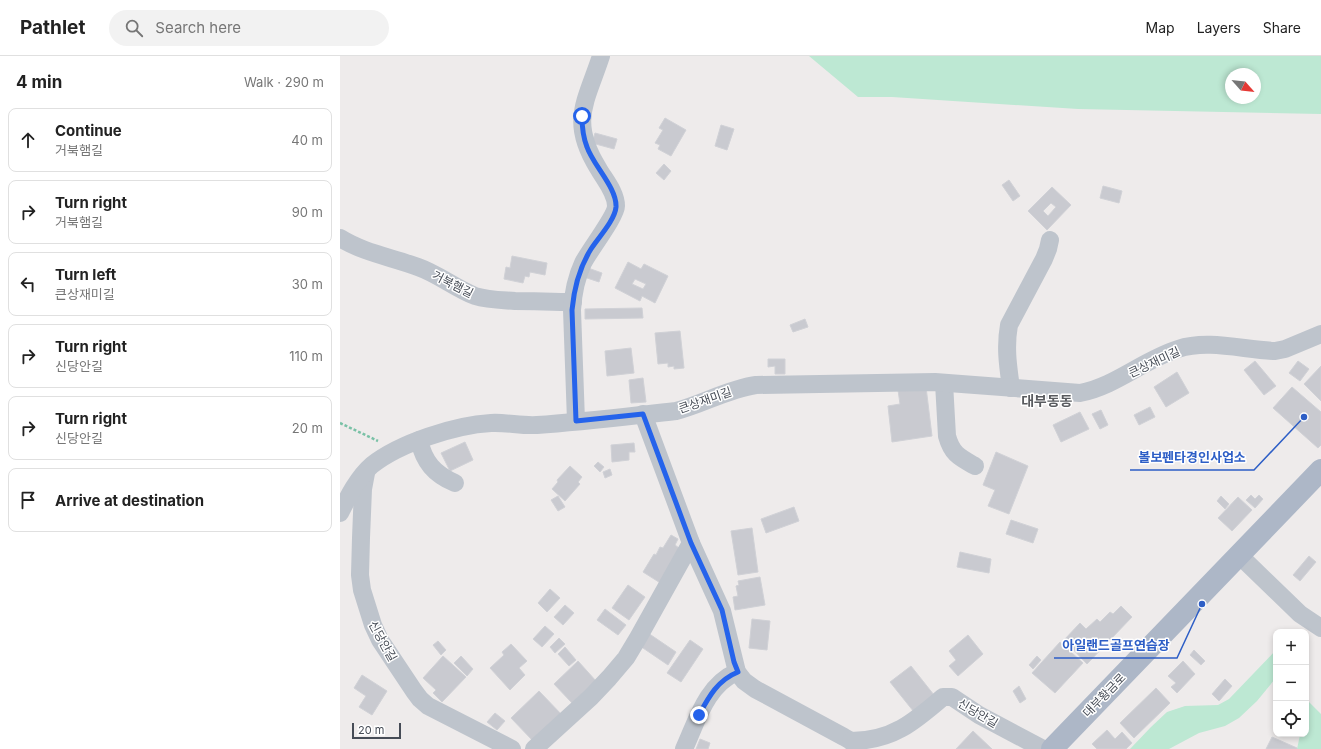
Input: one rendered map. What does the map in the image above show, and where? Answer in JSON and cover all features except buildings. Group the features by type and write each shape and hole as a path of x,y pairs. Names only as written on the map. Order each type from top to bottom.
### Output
{"main road":[{"name":"대부황금로","path":"1052,749 1321,470"}],"lane":[{"path":"576,421 574,294 582,265 590,250 615,213 616,206 610,188 587,147 582,132 582,116 586,98 601,56"},
{"name":"거북햄길","path":"340,238 349,244 381,257 422,268 476,296 487,299 502,300 573,302"},
{"path":"1011,388 1006,351 1009,325 1044,260 1050,240"},
{"name":"큰상재미길","path":"340,513 346,500 371,466 390,453 420,440 472,425 492,423 536,426 676,411 691,407 744,387 756,385 944,383 1080,393 1091,391 1108,384 1179,348 1212,346 1275,351 1285,349 1321,334"},
{"path":"944,383 947,436 949,444 958,457 975,466"},
{"name":"신당안길","path":"643,414 691,543 722,610 734,662 744,681 755,689 854,745 905,727 943,697 948,696 952,697 979,715 1042,749"},
{"path":"420,440 422,451 427,462 444,478 455,483"},
{"name":"신당안길","path":"366,472 363,496 360,575 366,607 380,640 414,691 428,706 512,749"},
{"path":"534,749 591,697 626,658 691,543"},
{"path":"1239,554 1300,614 1321,628"},
{"path":"684,749 709,695 729,675 738,672"}],"path":[{"path":"340,423 398,450"}],"green space":[{"path":"809,56 1321,56 1321,114 1078,109 892,97 858,97"},
{"path":"1273,653 1273,681 1257,701 1239,718 1225,726 1199,733 1169,749 1130,749 1167,712 1185,706 1218,705 1229,699"},
{"path":"1309,702 1321,714 1321,749 1297,749 1300,737 1309,737"}],"place":[{"name":"볼보펜타경인사업소","path":"1304,417"},
{"name":"아일랜드골프연습장","path":"1202,604"}],"district":[{"name":"대부동동","path":"1047,400"}],"route":[{"path":"582,116 582,132 587,147 610,188 616,206 615,213 590,250 582,265 574,294 572,310 576,421 643,414 691,543 722,610 734,662 738,672 729,675 709,695 699,715"}]}
